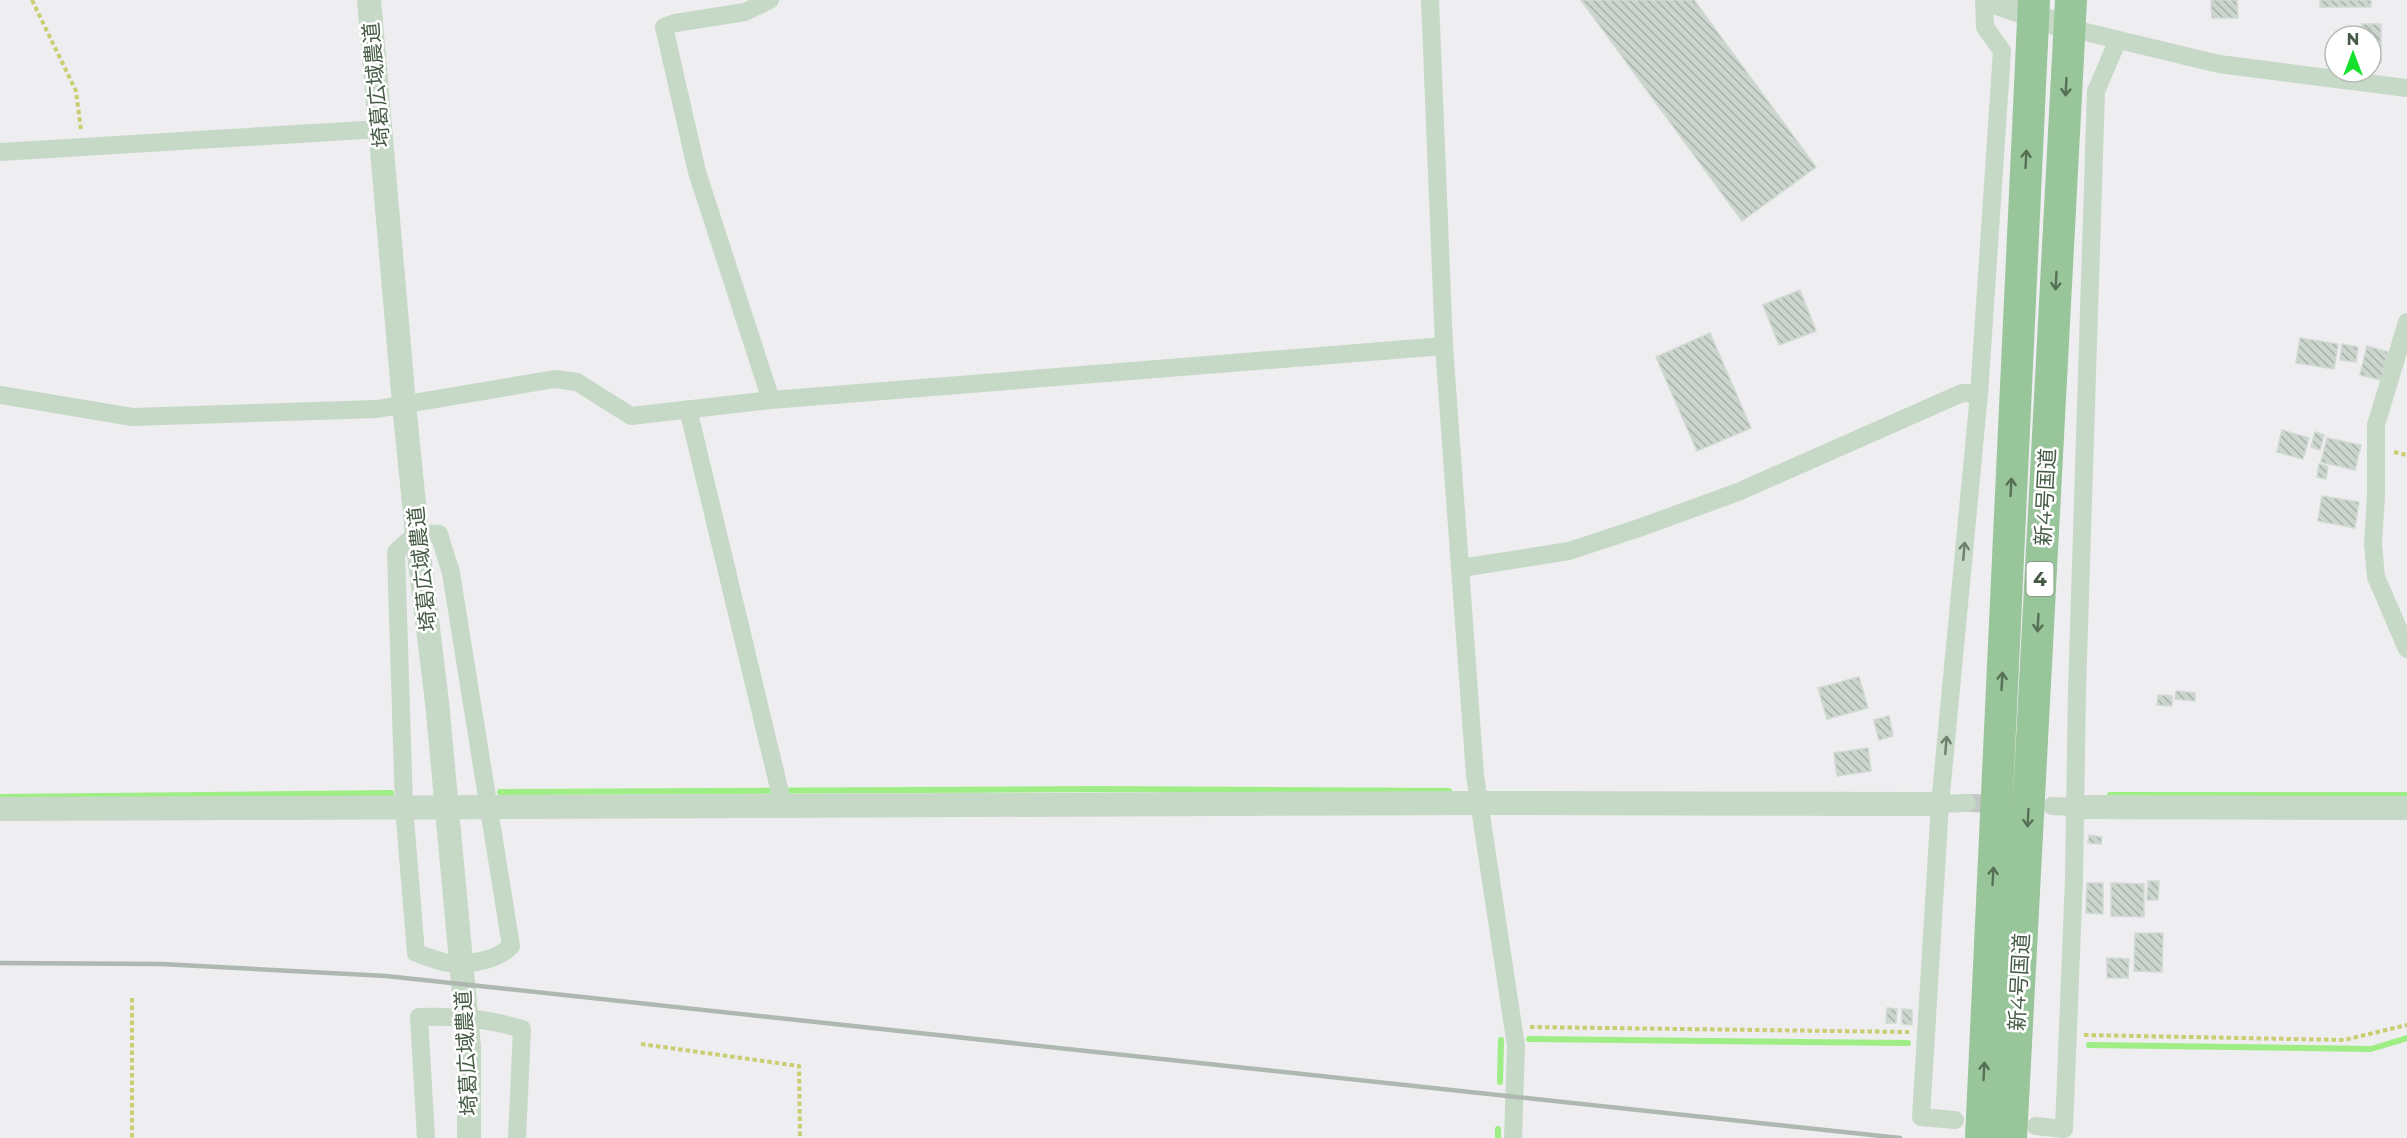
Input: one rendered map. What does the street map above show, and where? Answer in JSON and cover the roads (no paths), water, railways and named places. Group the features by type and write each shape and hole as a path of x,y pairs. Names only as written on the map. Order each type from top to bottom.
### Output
{"highway":[{"name":"新4号国道","path":"1996,1130 2034,8"},
{"name":"新4号国道","path":"1996,1130 2070,14"}],"street":[{"name":"埼葛広域農道","path":"369,0 404,404 437,702 469,1047 469,1138"},
{"path":"770,0 745,12 663,27 697,172 771,400"},
{"path":"1430,0 1444,346 1475,775 1516,1046 1513,1138"},
{"path":"2118,40 2096,91 2077,678 2064,806 2068,1034 2064,1129 1996,1130 1921,1117 1940,804 1978,394 2002,51 1985,27 1986,0 2070,14 2118,40 2219,64 2407,88"},
{"path":"0,152 380,129"},
{"path":"2407,322 2376,425 2373,544 2376,577 2407,648"},
{"path":"0,395 132,417 376,409 555,379 577,382 631,416 771,400 1444,346"},
{"path":"1461,568 1569,551 1639,528 1738,492 1962,393 1978,394"},
{"path":"688,409 783,805"},
{"path":"417,533 439,534 452,573 511,946 505,952 478,962 447,963 416,953 404,807 396,552 417,533"},
{"path":"0,809 1967,803"},
{"path":"2064,806 2407,808"},
{"path":"426,1138 419,1017 490,1020 522,1029 518,1138"}],"waterway":[{"path":"500,792 1096,789 1449,791"},
{"path":"0,797 391,793"},
{"path":"2110,795 2407,795"},
{"path":"2089,1045 2371,1049 2407,1038"},
{"path":"1529,1039 1908,1043"},
{"path":"1500,1082 1501,1040"},
{"path":"1498,1129 1498,1138"}],"tunnel":[{"path":"1967,803 2037,805"}],"railway":[{"path":"0,963 161,964 386,976 1900,1138"}]}
